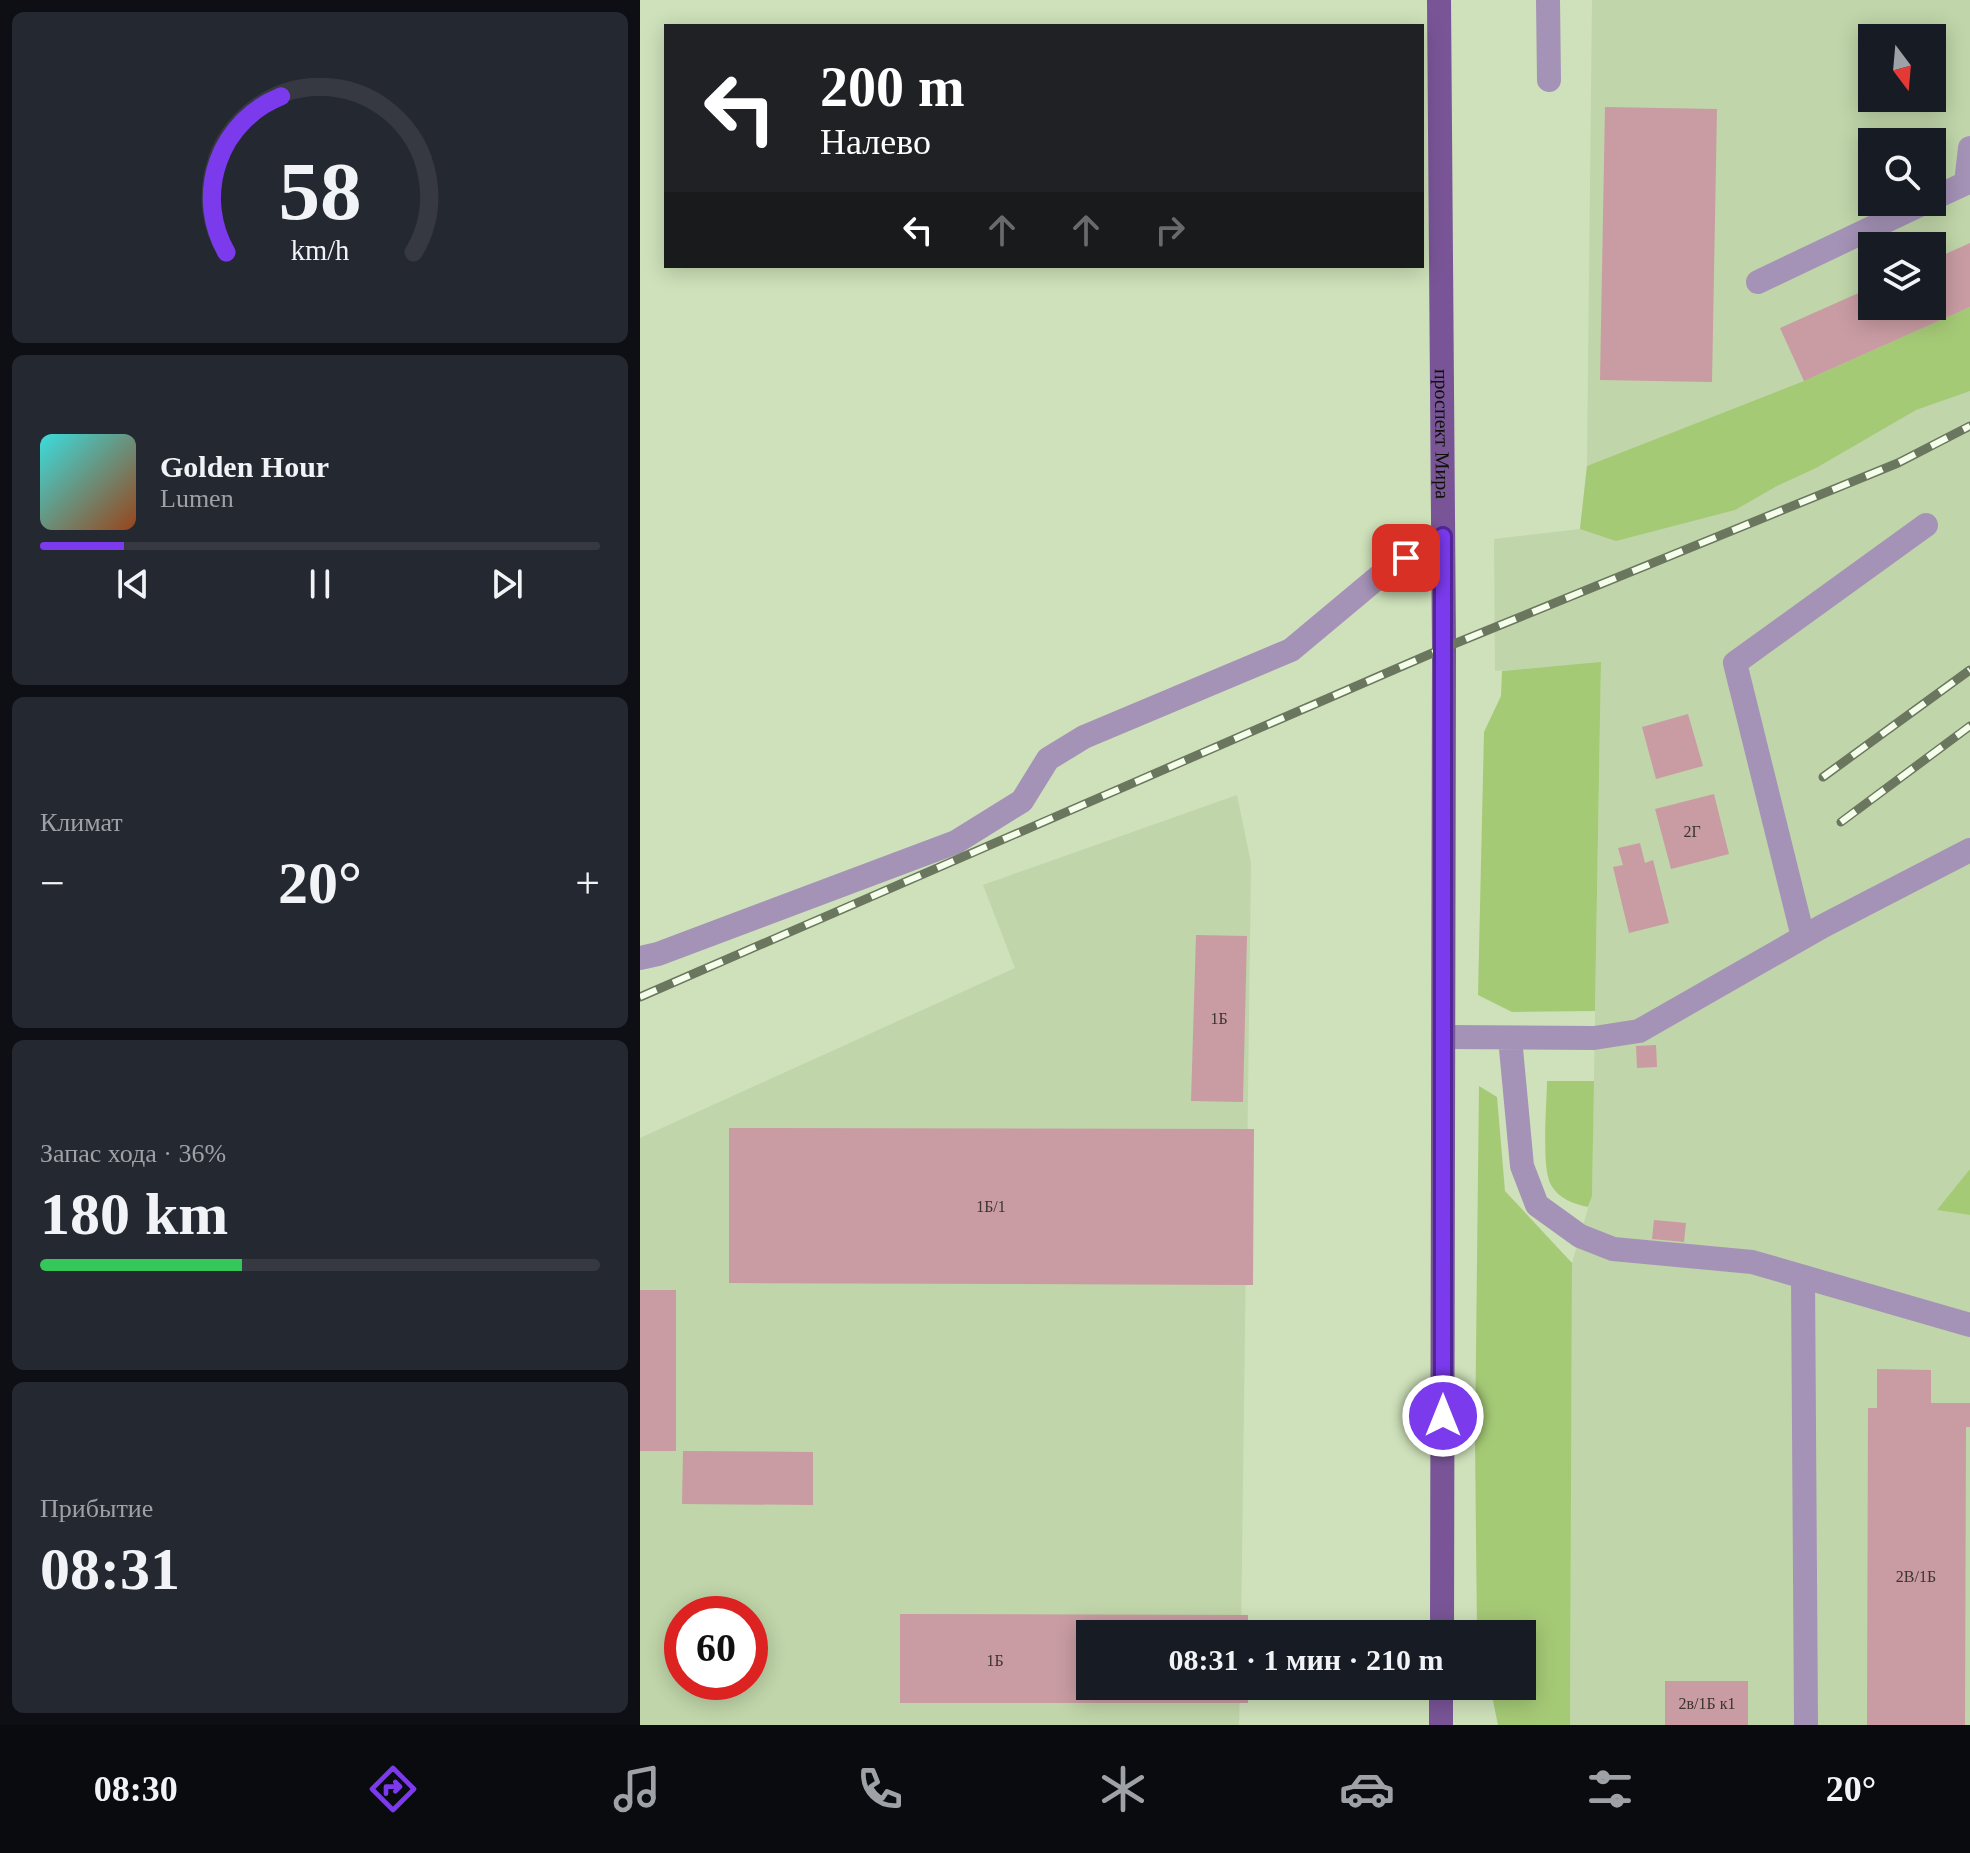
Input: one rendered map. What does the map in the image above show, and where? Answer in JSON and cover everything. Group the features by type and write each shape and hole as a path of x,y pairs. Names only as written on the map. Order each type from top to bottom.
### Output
{"main road":[{"name":"проспект Мира","path":"1439,0 1444,1037 1442,1620"},
{"path":"1441,1700 1441,1725"}],"lane":[{"path":"1548,0 1549,80"},
{"path":"1946,192 1966,183 1970,148"},
{"path":"1758,282 1897,216"},
{"path":"1803,937 1735,663 1926,525"},
{"path":"640,958 658,954 956,842 1022,801 1048,759 1084,737 1291,650 1388,569 1443,536"},
{"path":"1444,1037 1594,1038 1639,1031 1803,937 1970,850"},
{"path":"1510,1038 1522,1166 1537,1205 1580,1236 1613,1249 1752,1262 1970,1325"},
{"path":"1803,1277 1806,1725"}],"shaded area":[{"path":"1592,0 1970,0 1970,1169 1938,1210 1970,1215 1970,1725 1570,1725 1572,1263 1592,1195 1601,663 1495,671 1494,539 1580,529 1587,466"},
{"path":"1237,795 1251,863 1241,1620 1076,1620 1076,1700 1240,1700 1239,1725 640,1725 640,1138 1015,968 983,885"}],"green space":[{"path":"1970,307 1970,391 1916,410 1816,468 1735,510 1616,541 1580,529 1587,466 1804,381"},
{"path":"1601,662 1595,1011 1512,1012 1478,995 1484,732 1501,696 1502,671"},
{"path":"1547,1081 1594,1081 1592,1196 1588,1207 1563,1197 1554,1190 1548,1177 1545,1150"},
{"path":"1479,1086 1497,1097 1505,1191 1572,1263 1570,1725 1498,1725 1493,1700 1536,1700 1536,1620 1477,1620 1475,1440"},
{"path":"1970,1169 1970,1215 1937,1210"}],"building":[{"path":"1605,107 1717,109 1712,382 1600,380"},
{"path":"1970,243 1970,307 1946,318 1946,254"},
{"path":"1858,293 1858,320 1941,320 1804,381 1780,328"},
{"path":"1688,714 1703,766 1656,779 1642,727"},
{"path":"1714,794 1729,854 1671,869 1655,809"},
{"path":"1640,843 1645,863 1653,860 1669,923 1629,933 1613,867 1623,865 1618,848"},
{"path":"1196,935 1247,936 1243,1102 1191,1101"},
{"path":"1656,1045 1657,1067 1637,1068 1636,1046"},
{"path":"729,1128 1254,1129 1253,1285 729,1283"},
{"path":"1654,1220 1686,1223 1684,1242 1652,1239"},
{"path":"640,1290 676,1290 676,1451 640,1451"},
{"path":"1877,1369 1931,1370 1931,1403 1970,1403 1970,1427 1966,1427 1965,1725 1867,1725 1868,1408 1877,1408"},
{"path":"683,1451 813,1452 813,1505 682,1504"},
{"path":"900,1614 1248,1615 1248,1620 1076,1620 1076,1700 1248,1700 1248,1703 900,1703"},
{"path":"1665,1681 1748,1681 1748,1725 1665,1725"}],"railway":[{"path":"640,997 1444,648 1898,463 1970,426"},
{"path":"1823,777 1970,670"},
{"path":"1841,822 1970,726"}],"route":[{"path":"1406,558 1443,536 1443,1416"}]}
